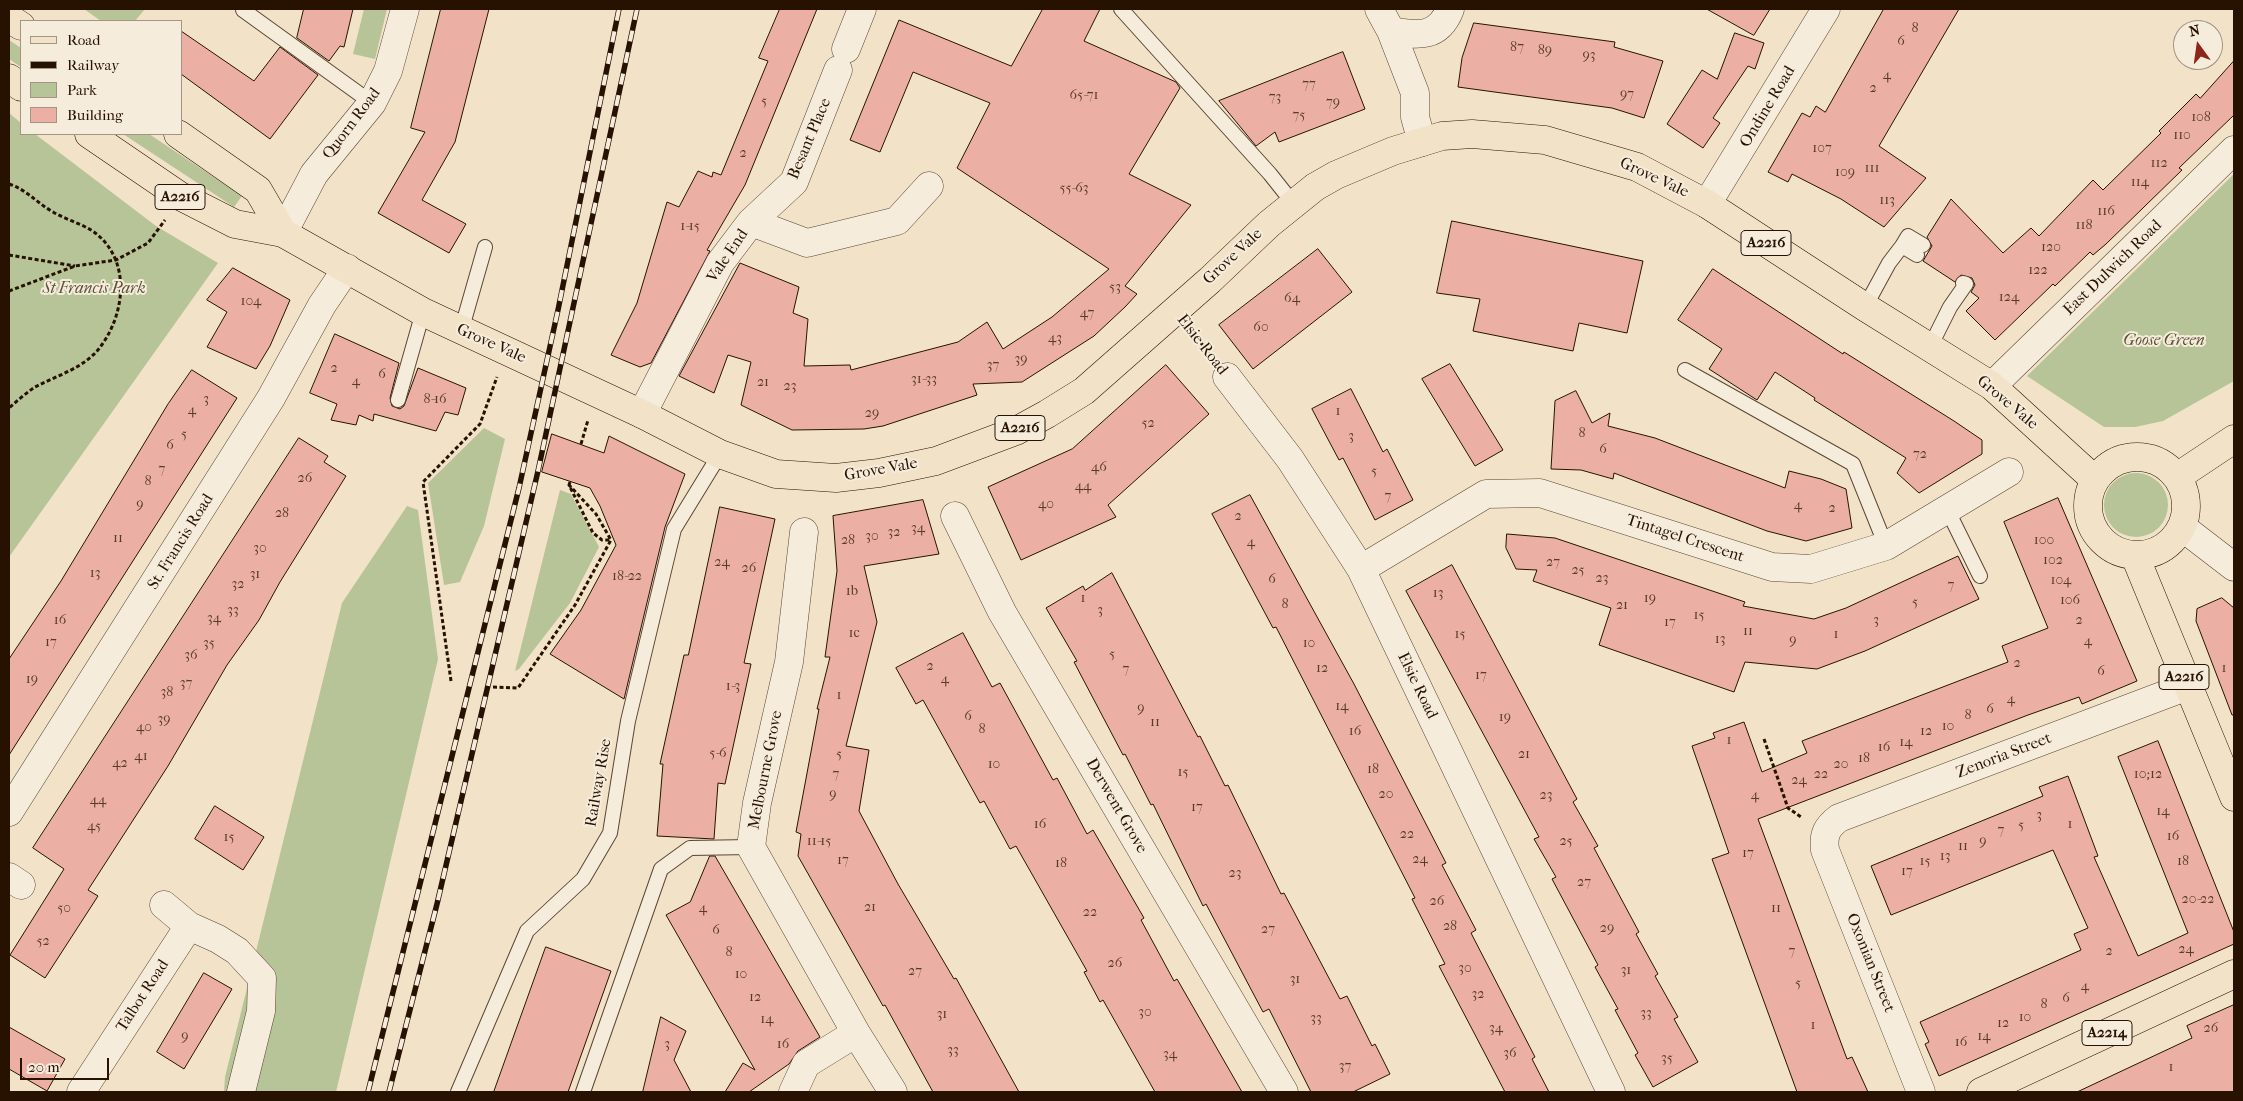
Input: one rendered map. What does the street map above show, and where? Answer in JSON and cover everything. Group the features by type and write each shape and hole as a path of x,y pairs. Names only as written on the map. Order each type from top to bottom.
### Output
{"main road":[{"path":"9,18 20,25"},
{"path":"9,78 20,86"},
{"name":"Grove Vale","path":"348,268 423,312 461,331 642,414 720,454 750,467 776,474 805,478 836,478 879,474 936,461 1016,431 1084,391 1293,203 1315,186 1336,175 1393,151 1422,142 1462,134 1544,140 1637,167 1707,204 1865,308 1992,386 2095,480"},
{"name":"A2216","path":"90,135 180,196 235,224 283,233 348,268"},
{"path":"179,135 258,190 283,233"},
{"path":"2177,477 2234,439"},
{"path":"2142,457 2155,460 2177,477 2183,488 2186,501 2182,527 2176,537 2162,548 2147,555 2135,556 2113,549 2093,529 2088,514 2088,502 2095,480 2115,462 2142,457"},
{"name":"A2216","path":"2135,556 2234,797"},
{"name":"A2214","path":"1981,1092 2234,974"}],"street":[{"name":"Quorn Road","path":"283,233 314,174 372,103 388,71 405,9"},
{"name":"Besant Place","path":"751,222 794,182 862,9"},
{"path":"1385,20 1422,34 1434,30 1445,22 1450,9"},
{"name":"Ondine Road","path":"1707,204 1826,9"},
{"path":"1385,20 1414,93 1415,117 1422,142"},
{"name":"East Dulwich Road","path":"1992,386 2234,150"},
{"name":"Vale End","path":"642,414 720,262 751,222 807,243 897,221 929,186"},
{"name":"St. Francis Road","path":"9,812 271,398 322,305 348,268"},
{"name":"Elsie Road","path":"1227,376 1290,458 1361,569 1611,1092"},
{"name":"Tintagel Crescent","path":"1361,569 1486,494 1540,493 1772,567 1811,570 1886,546 2009,472"},
{"name":"Derwent Grove","path":"955,516 1002,612 1284,1092"},
{"path":"2182,527 2234,567"},
{"name":"Melbourne Grove","path":"804,532 789,662 757,802 752,847 856,1034 893,1092"},
{"name":"Zenoria Street","path":"1825,832 1830,825 1840,818 2188,686"},
{"name":"Oxonian Street","path":"1825,832 1825,850 1921,1092"},
{"path":"164,905 189,926 218,939 237,951 262,978 261,1011 241,1092"},
{"name":"Talbot Road","path":"82,1092 189,926"},
{"path":"793,1092 806,1064 856,1034"}],"lane":[{"path":"244,9 372,103"},
{"path":"1121,9 1270,174 1293,203"},
{"path":"1865,308 1889,262 1902,246 1920,250"},
{"path":"461,331 484,247"},
{"path":"1930,348 1950,306 1966,280"},
{"path":"398,400 423,312"},
{"path":"1685,370 1853,464 1886,546"},
{"name":"Railway Rise","path":"458,1092 527,931 583,879 610,833 628,721 674,529 720,454"},
{"path":"1947,509 1980,576"},
{"path":"583,1092 661,869 690,848 752,847"}],"path":[{"path":"9,184 21,188 59,216 91,230 112,252 116,260 122,286 121,302 109,330 97,351 64,374 34,388 9,408"},
{"path":"9,291 75,266 116,260 148,243 168,215"},
{"path":"9,255 75,266"},
{"name":"Elsie Road","path":"1175,310 1227,376"},
{"path":"451,681 422,482 480,424 507,351"},
{"path":"569,483 596,514 611,540 602,540 593,533 569,483"},
{"path":"493,688 518,688 575,605 611,540"},
{"path":"1764,739 1788,808 1825,832"}],"green space":[{"path":"84,9 145,9 136,20 100,20"},
{"path":"364,9 387,9 375,59 353,54"},
{"path":"9,40 20,47 20,66 9,59"},
{"name":"St Francis Park","path":"9,113 20,122 20,135 36,135 156,226 218,263 9,557"},
{"path":"125,135 150,135 242,196 234,207"},
{"name":"Goose Green","path":"2234,174 2234,381 2163,421 2135,427 2104,427 2027,376"},
{"path":"484,428 505,439 484,526 460,582 444,585 428,483"},
{"path":"2130,473 2142,473 2159,482 2166,493 2168,505 2166,517 2159,528 2142,537 2130,537 2118,532 2109,523 2104,511 2104,499 2109,487 2118,478"},
{"path":"560,490 571,494 599,547 570,603 519,669 515,671"},
{"path":"407,506 418,510 438,659 336,1092 224,1092 225,1077 342,603"}],"building":[{"path":"304,9 353,9 344,47 340,46 329,61 297,38"},
{"path":"441,9 489,9 455,142 422,200 466,224 449,253 378,213 425,132 411,128"},
{"path":"780,9 817,9 745,185 707,250 710,251 651,363 640,367 611,355 637,303 667,202 679,207 698,171 712,177 713,172 721,175 768,61 759,58"},
{"path":"1043,9 1100,9 1084,41 1176,82 1180,88 1129,174 1191,205 1125,286 1137,294 1125,307 1094,336 1022,382 973,384 977,395 883,426 864,429 792,430 741,405 751,362 728,355 714,393 679,376 740,263 799,287 793,313 808,319 804,366 850,365 851,370 958,342 987,322 1003,349 1052,317 1109,269 957,168 990,103 913,72 880,152 850,140 899,20 1011,66"},
{"path":"1707,9 1770,9 1754,35"},
{"path":"1884,9 1959,9 1879,146 1926,178 1884,227 1841,199 1792,174 1788,182 1768,172 1802,113 1810,117 1816,106 1825,112"},
{"path":"1474,23 1615,42 1614,47 1663,61 1644,118 1612,108 1458,87 1462,58"},
{"path":"182,32 254,81 280,47 318,75 270,139 182,75"},
{"path":"1735,33 1764,43 1755,69 1748,66 1713,118 1720,123 1703,148 1667,124 1702,70 1717,79"},
{"path":"1343,52 1365,109 1279,142 1275,132 1256,146 1219,101"},
{"path":"2234,61 2234,115 2179,168 2182,170 2106,244 2093,255 2090,252 2055,286 2053,284 1995,340 1966,311 1979,298 1971,292 1975,285 1972,278 1961,275 1955,282 1923,261 1932,246 1927,237 1951,199 2003,253 2031,228 2039,236 2093,180 2103,190 2161,133 2159,131 2196,94 2200,98"},
{"path":"1452,221 1643,261 1627,333 1579,323 1573,351 1473,331 1480,299 1437,293"},
{"path":"1318,249 1352,292 1253,369 1219,325"},
{"path":"233,268 290,300 270,346 256,369 207,347 227,312 207,300"},
{"path":"1713,269 1843,354 1844,352 1982,440 1982,454 1919,493 1897,473 1906,458 1814,400 1815,398 1775,372 1757,400 1709,369 1722,349 1678,320"},
{"path":"335,334 399,363 390,398 392,406 400,409 404,406 418,368 466,388 458,415 445,412 436,431 374,414 373,421 359,415 356,425 331,420 337,404 310,393"},
{"path":"1450,364 1503,450 1475,466 1422,379"},
{"path":"1166,365 1209,414 1108,505 1116,517 1021,560 988,487 1072,449"},
{"path":"192,370 237,398 9,755 9,659 61,581 168,404"},
{"path":"1351,389 1383,452 1387,449 1413,500 1375,520 1343,458 1339,460 1312,409"},
{"path":"1576,391 1592,423 1610,413 1608,426 1655,438 1785,488 1789,471 1821,479 1846,489 1852,528 1806,541 1767,531 1614,473 1613,479 1581,470 1551,469 1555,401"},
{"path":"552,434 604,453 609,436 685,474 665,527 624,699 550,654 581,610 616,545 600,506 590,488 542,472"},
{"path":"299,438 328,456 324,462 346,476 280,582 259,620 227,665 168,766 88,890 98,896 45,978 10,955 64,869 33,848"},
{"path":"1250,495 1354,684 1446,863 1442,865 1476,930 1471,933 1535,1057 1532,1059 1549,1092 1505,1092 1439,966 1445,964 1412,899 1415,898 1276,627 1273,628 1212,514"},
{"path":"2058,498 2137,681 2082,704 2079,697 2028,715 1758,819 1847,1059 1852,1057 1868,1092 1797,1092 1712,859 1729,853 1692,746 1715,738 1713,733 1744,722 1762,772 1807,753 1802,741 2008,662 2002,646 2048,628 2004,522"},
{"path":"923,500 939,554 864,566 877,622 846,746 869,750 859,811 898,884 954,979 956,978 1019,1092 933,1092 885,1005 883,1006 798,856 801,834 796,832 819,709 817,709 830,657 825,657 837,571 833,516"},
{"path":"720,507 775,519 744,663 751,664 725,784 718,783 714,839 657,836 663,764 660,764 684,655 688,655"},
{"path":"1507,534 1555,538 1745,602 1743,606 1814,619 1846,608 1958,556 1979,599 1865,651 1817,669 1745,662 1734,692 1599,645 1611,608 1533,581 1537,570 1516,569 1506,548"},
{"path":"1452,565 1577,799 1573,802 1598,846 1594,848 1639,932 1636,934 1658,974 1655,976 1678,1017 1674,1019 1698,1062 1653,1087 1635,1055 1638,1053 1615,1010 1618,1009 1595,967 1598,965 1552,879 1556,877 1534,839 1539,837 1406,591"},
{"path":"1112,573 1198,737 1200,736 1225,786 1228,785 1281,894 1284,893 1340,999 1347,996 1372,1046 1375,1044 1390,1074 1353,1092 1311,1092 1269,1009 1263,1012 1206,904 1203,906 1153,804 1151,805 1125,754 1123,755 1074,662 1077,661 1046,608 1083,586 1085,590"},
{"path":"2222,598 2234,608 2234,715 2232,715 2196,621 2197,609"},
{"path":"963,633 992,687 1000,683 1053,780 1057,778 1087,834 1093,830 1144,918 1141,920 1174,981 1177,979 1242,1092 1155,1092 1103,1000 1100,1002 1084,972 1087,971 1016,846 1010,849 984,801 980,803 923,700 916,704 896,668"},
{"path":"2158,741 2234,932 2234,944 1939,1076 1925,1044 1929,1042 1920,1022 2081,950 2074,934 2088,928 2053,850 1891,915 1871,866 2043,796 2039,787 2068,776 2098,856 2094,857 2138,956 2188,933 2118,757"},
{"path":"215,806 264,837 243,870 195,839"},
{"path":"710,856 715,856 820,1037 798,1051 789,1064 749,1092 725,1092 743,1063 755,1070 666,915 690,902"},
{"path":"546,947 611,971 568,1092 494,1092"},
{"path":"204,973 232,989 184,1069 157,1052"},
{"path":"2234,1005 2234,1092 2077,1092 2192,1038 2187,1026"},
{"path":"661,1017 686,1031 674,1060 691,1092 643,1092"},
{"path":"9,1027 65,1059 47,1091 9,1069"}],"railway":[{"path":"368,1092 519,488 558,310 619,9"},
{"path":"389,1092 437,904 538,471 637,9"}]}
